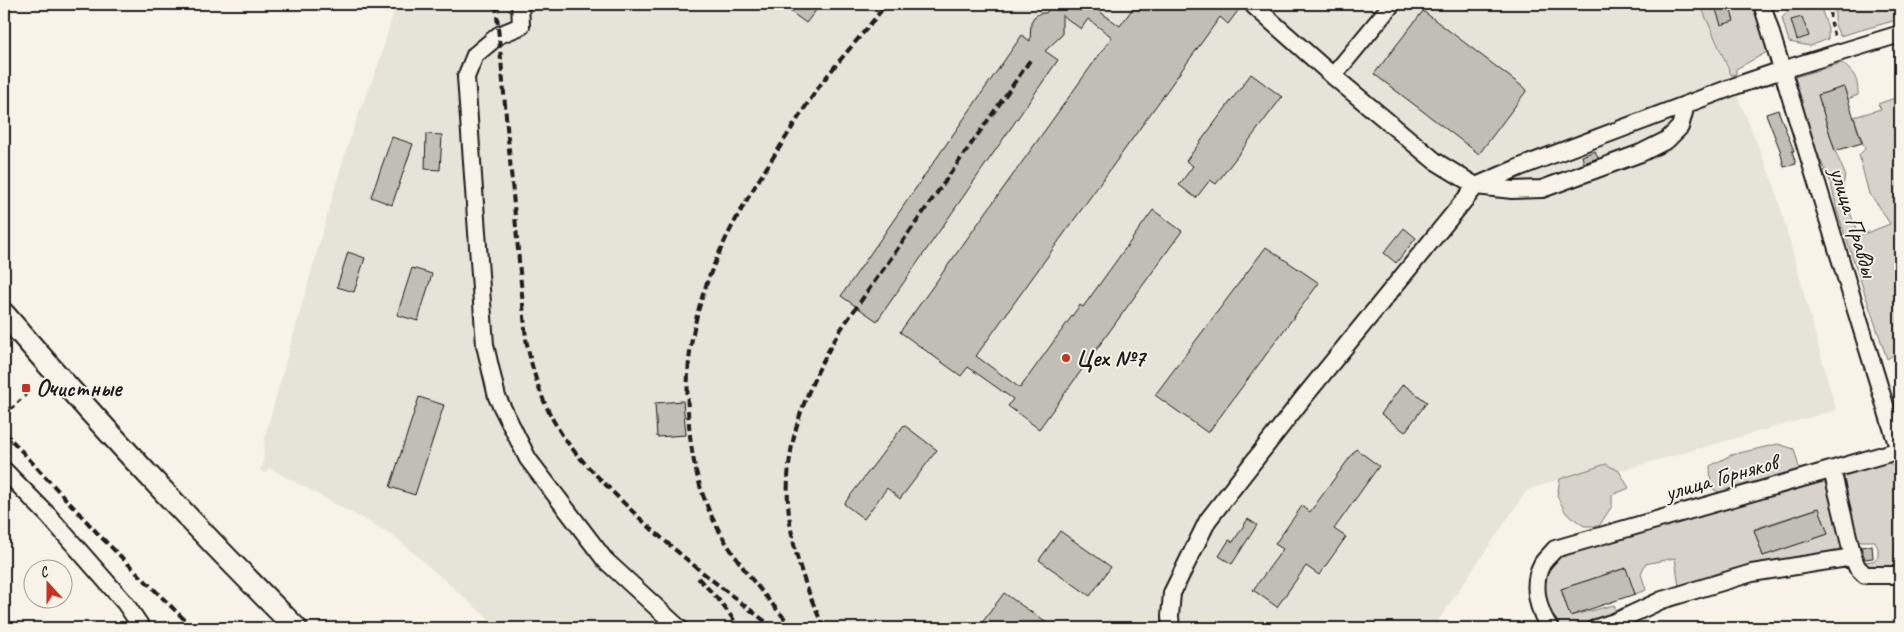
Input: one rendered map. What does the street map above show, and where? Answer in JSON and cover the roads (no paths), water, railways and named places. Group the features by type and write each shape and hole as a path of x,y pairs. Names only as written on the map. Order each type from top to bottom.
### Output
{"main road":[{"path":"4,314 64,384 175,504 296,628"}],"street":[{"path":"520,4 521,26 499,35 475,55 466,77 486,345 497,396 528,459 605,560 679,628"},
{"path":"1255,4 1254,6 1333,76 1435,161 1476,186 1512,190 1542,189 1641,153 1667,140 1674,133 1680,126 1686,104"},
{"path":"1333,76 1392,4"},
{"name":"улица Правды","path":"1762,4 1900,452"},
{"path":"1171,628 1172,594 1208,520 1304,397 1476,186 1520,167 1686,104 1782,70 1900,34"},
{"name":"улица Горняков","path":"1550,628 1542,617 1537,599 1537,583 1542,564 1555,549 1900,452"},
{"path":"4,470 54,522 125,603 142,628"},
{"path":"1832,470 1852,557 1857,568 1865,575 1900,575"},
{"path":"1596,628 1617,621 1662,600 1752,573 1852,557"}],"railway":[{"path":"496,4 526,339 534,372 545,404 561,433 573,449 626,506 688,560 774,628"},
{"path":"793,628 759,588 728,546 706,504 693,459 690,435 688,385 691,349 697,314 708,281 721,248 737,217 818,89 886,4"},
{"path":"824,628 807,587 795,549 789,513 788,478 793,443 803,408 818,371 839,332 1031,59"},
{"path":"4,432 101,537 193,628"},
{"path":"698,578 718,599 740,628"}],"place":[{"name":"Цех №7","path":"1066,358"},
{"name":"Очистные","path":"26,388"}]}
